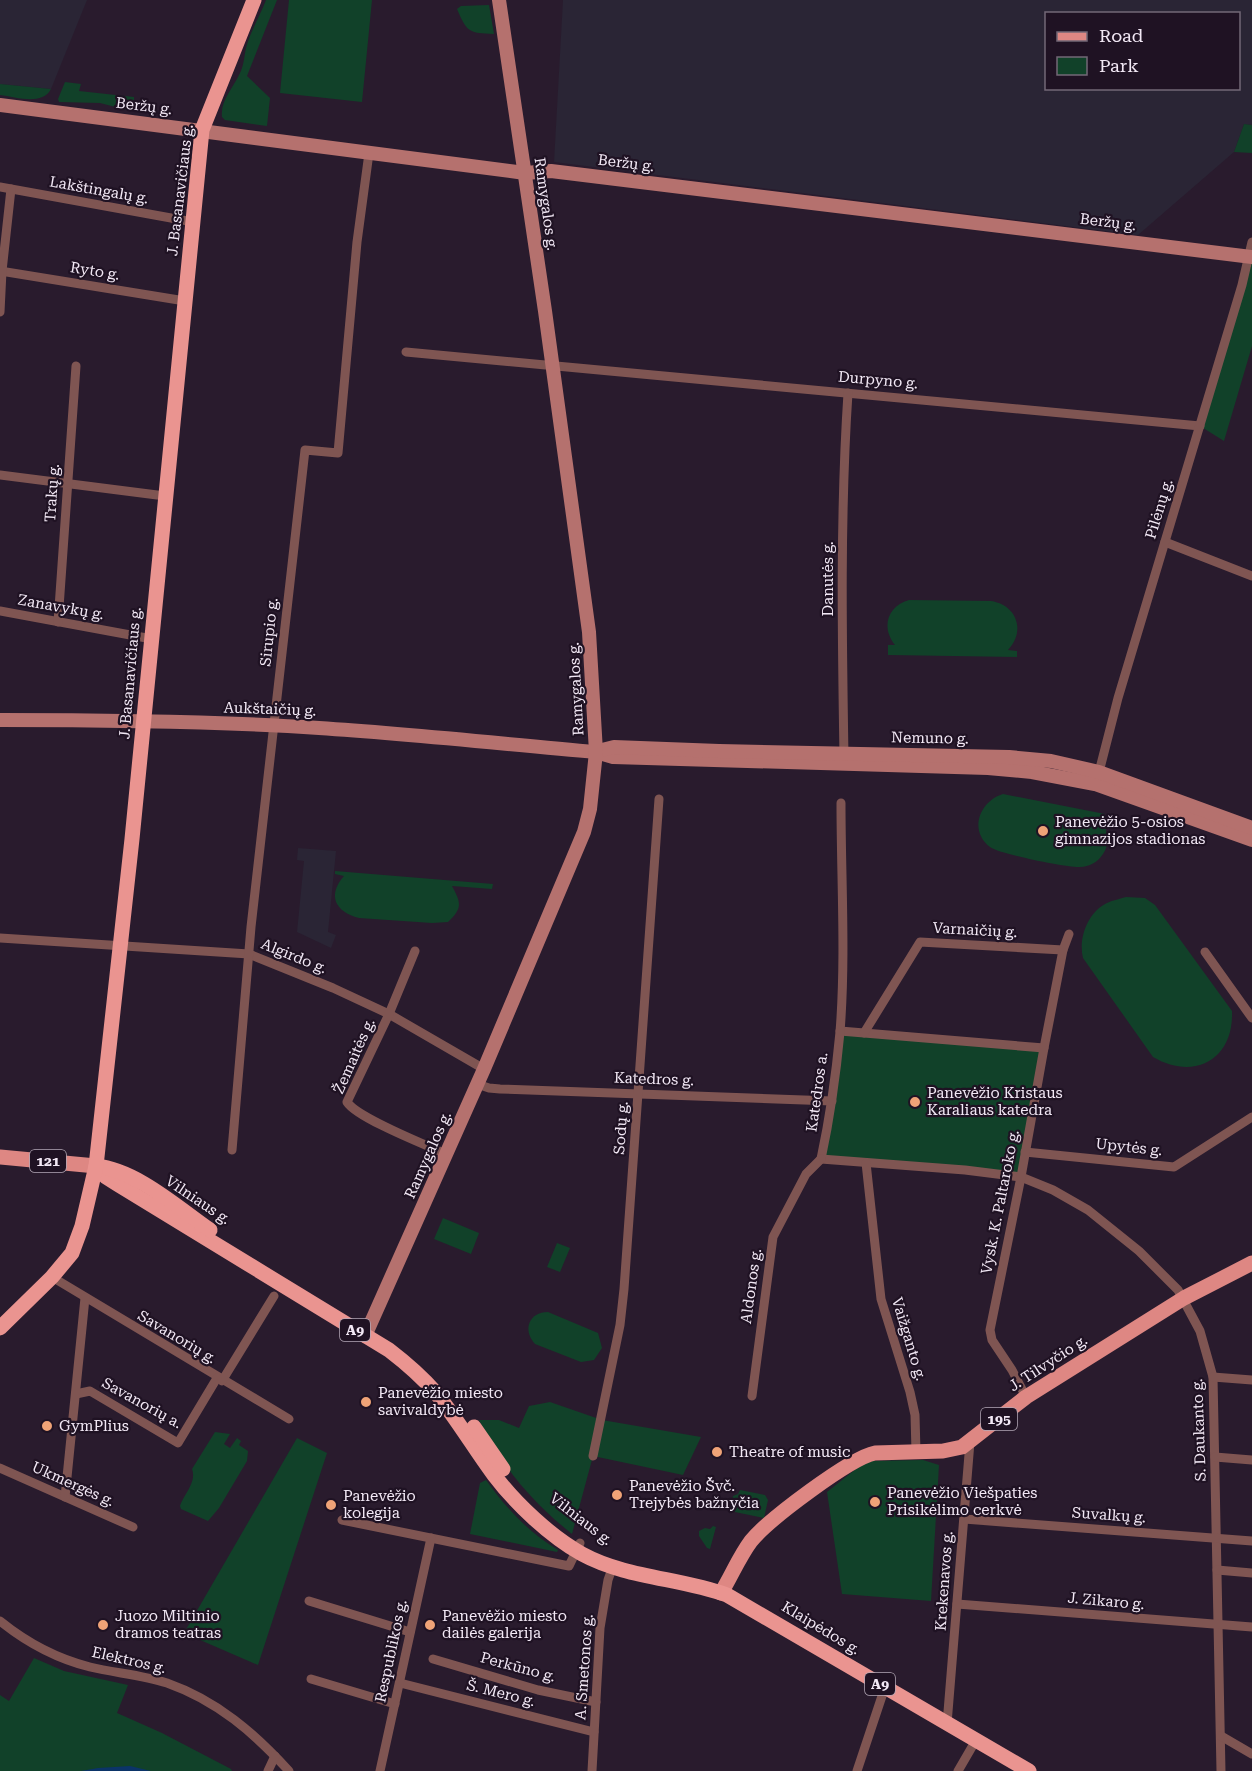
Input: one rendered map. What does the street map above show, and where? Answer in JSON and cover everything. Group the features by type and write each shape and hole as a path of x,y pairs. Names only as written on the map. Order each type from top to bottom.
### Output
{"highway":[{"name":"J. Basanavičiaus g.","path":"0,1328 66,1262 77,1241 96,1166 121,947 202,130 254,0"},
{"name":"Vilniaus g.","path":"96,1166 106,1177 117,1184 367,1331 419,1375 440,1398 510,1494 538,1521 613,1566"},
{"name":"Klaipėdos g.","path":"613,1566 726,1595 1029,1771"}],"main road":[{"name":"Ramygalos g.","path":"367,1331 484,1069 584,832 591,809 596,752 590,632 499,0"},
{"name":"Beržų g.","path":"0,105 525,173 551,171 1250,257"},
{"name":"Aukštaičių g.","path":"0,720 144,720 274,725 538,747"},
{"name":"Nemuno g.","path":"538,747 596,752 613,757 844,759 988,768 1097,778 1252,828"},
{"name":"Nemuno g.","path":"1097,778 1252,840"},
{"name":"121","path":"0,1157 96,1166"},
{"name":"J. Tilvyčio g.","path":"726,1595 745,1550 757,1534 818,1486 857,1459 875,1453 952,1450 970,1442 1026,1397 1184,1298 1252,1263"}],"street":[{"name":"Sirupio g.","path":"232,1150 249,954 304,450 338,453 357,242 369,153"},
{"name":"Lakštingalų g.","path":"0,187 193,222"},
{"path":"0,312 1,271 11,189"},
{"name":"Pilėnų g.","path":"1097,778 1242,285 1252,242"},
{"name":"Ryto g.","path":"1,271 185,301"},
{"name":"Durpyno g.","path":"406,352 1200,426"},
{"name":"Trakų g.","path":"58,622 76,366"},
{"name":"Danutės g.","path":"844,759 842,554 844,443 848,393"},
{"path":"0,475 165,496"},
{"path":"1165,542 1252,576"},
{"name":"Zanavykų g.","path":"0,611 152,639"},
{"name":"Sodų g.","path":"593,1456 620,1325 659,799"},
{"path":"841,803 843,889 840,1031 1044,1048"},
{"name":"Vysk. K. Paltaroko g.","path":"1026,1397 1012,1370 992,1340 990,1330 1063,951 1069,934"},
{"name":"Algirdo g.","path":"0,938 249,954 333,988 389,1014 484,1069"},
{"name":"Varnaičių g.","path":"864,1034 920,942 1063,951"},
{"name":"Žemaitės g.","path":"415,951 389,1014 348,1099 348,1105 389,1129 446,1154"},
{"path":"1205,952 1252,1018"},
{"name":"Katedros a.","path":"821,1159 832,1101 840,1031"},
{"name":"Katedros g.","path":"477,1084 500,1089 832,1101"},
{"name":"Upytės g.","path":"1025,1152 1174,1167 1252,1117"},
{"path":"821,1159 1021,1177"},
{"name":"Aldonos g.","path":"752,1396 773,1237 806,1174 821,1159"},
{"name":"Vaižganto g.","path":"866,1163 881,1299 910,1392 915,1415 916,1452"},
{"name":"S. Daukanto g.","path":"1021,1177 1053,1190 1088,1210 1139,1251 1178,1290 1200,1331 1213,1377 1221,1771"},
{"name":"Savanorių g.","path":"52,1277 289,1419"},
{"path":"219,1379 274,1296"},
{"path":"65,1497 85,1298"},
{"path":"1213,1377 1252,1380"},
{"name":"Savanorių a.","path":"76,1394 90,1391 178,1443 219,1379"},
{"name":"Krekenavos g.","path":"947,1724 970,1442"},
{"path":"1215,1457 1252,1460"},
{"name":"Ukmergės g.","path":"0,1468 133,1527"},
{"name":"Suvalkų g.","path":"964,1519 1252,1541"},
{"path":"342,1520 569,1566 577,1546"},
{"name":"Respublikos g.","path":"380,1771 431,1538"},
{"name":"A. Smetonos g.","path":"592,1771 600,1628 608,1580 613,1566"},
{"path":"1217,1570 1252,1573"},
{"path":"309,1601 410,1632"},
{"name":"J. Zikaro g.","path":"957,1604 1252,1628"},
{"name":"Elektros g.","path":"0,1621 39,1647 64,1659 90,1667 167,1683 193,1695 240,1723 290,1771"},
{"name":"Perkūno g.","path":"433,1659 538,1690 596,1702"},
{"path":"311,1679 394,1704"},
{"name":"Š. Mero g.","path":"400,1683 594,1732"},
{"path":"857,1771 885,1687"},
{"path":"1221,1736 1252,1754"},
{"path":"958,1771 976,1740"},
{"path":"268,1771 275,1756"}],"shaded area":[{"path":"0,0 87,0 51,89 0,84"},
{"path":"563,0 1252,0 1252,125 1244,124 1234,152 1138,235 554,162"},
{"path":"298,848 336,851 328,932 336,935 331,948 297,932 304,861 297,860"}],"green space":[{"path":"266,0 277,0 247,76 270,98 267,126 225,120 222,117 223,106 241,72 248,42"},
{"path":"289,0 372,0 362,102 280,93"},
{"path":"489,5 494,34 469,30 457,9 461,6"},
{"path":"65,82 81,84 79,91 134,97 134,104 131,111 100,103 59,102 58,99"},
{"path":"0,84 51,89 47,94 35,99 21,98 0,95"},
{"path":"1244,124 1252,125 1252,153 1234,152"},
{"path":"1252,257 1252,346 1224,441 1200,426"},
{"path":"909,600 1000,603 1013,613 1016,620 1017,635 1008,650 1017,651 1017,657 888,655 888,645 895,645 888,632 888,618 896,607"},
{"name":"Panevėžio 5-osios gimnazijos stadionas","path":"1003,794 1105,814 1106,849 1099,859 1090,865 1073,867 1019,857 990,847 983,840 978,825 983,809"},
{"path":"335,871 493,884 492,889 452,886 459,905 456,913 448,922 359,918 344,912 336,902 336,890 344,876 335,874"},
{"path":"1126,897 1145,898 1155,905 1232,1011 1231,1028 1226,1042 1219,1053 1209,1061 1197,1066 1183,1067 1168,1064 1153,1057 1083,958 1083,934 1090,919 1100,907"},
{"path":"840,1031 1044,1048 1021,1177 821,1159"},
{"path":"443,1218 479,1233 471,1254 434,1239"},
{"path":"557,1243 570,1248 560,1272 547,1267"},
{"path":"548,1312 598,1333 602,1348 594,1360 581,1362 535,1344 528,1328 532,1318"},
{"path":"550,1402 602,1420 701,1437 683,1475 593,1456 572,1534 519,1482 497,1453 479,1420 499,1420 519,1428 529,1406"},
{"path":"215,1432 230,1434 224,1444 230,1448 237,1438 241,1441 239,1445 248,1451 247,1461 219,1508 208,1521 181,1509 180,1506 193,1479 192,1469"},
{"path":"297,1438 327,1453 258,1665 184,1633"},
{"path":"923,1460 939,1465 931,1601 842,1594 827,1492 861,1465 872,1461"},
{"path":"486,1480 518,1519 558,1550 557,1552 470,1534 480,1483"},
{"path":"740,1490 765,1495 768,1500 764,1518 730,1511 733,1496"},
{"path":"713,1526 716,1527 710,1549 699,1536 699,1531 705,1528 710,1529"},
{"path":"34,1658 64,1671 128,1685 117,1713 162,1733 232,1771 0,1771 0,1695 9,1701"}],"water":[{"path":"130,1766 151,1771 81,1771 98,1768"}],"place":[{"name":"Panevėžio 5-osios gimnazijos stadionas","path":"1043,831"},
{"name":"Panevėžio Kristaus Karaliaus katedra","path":"915,1102"},
{"name":"Panevėžio miesto savivaldybė","path":"366,1402"},
{"name":"GymPlius","path":"47,1426"},
{"name":"Theatre of music","path":"717,1452"},
{"name":"Panevėžio Švč. Trejybės bažnyčia","path":"617,1495"},
{"name":"Panevėžio Viešpaties Prisikėlimo cerkvė","path":"875,1502"},
{"name":"Panevėžio kolegija","path":"331,1505"},
{"name":"Juozo Miltinio dramos teatras","path":"103,1625"},
{"name":"Panevėžio miesto dailės galerija","path":"430,1625"}]}
